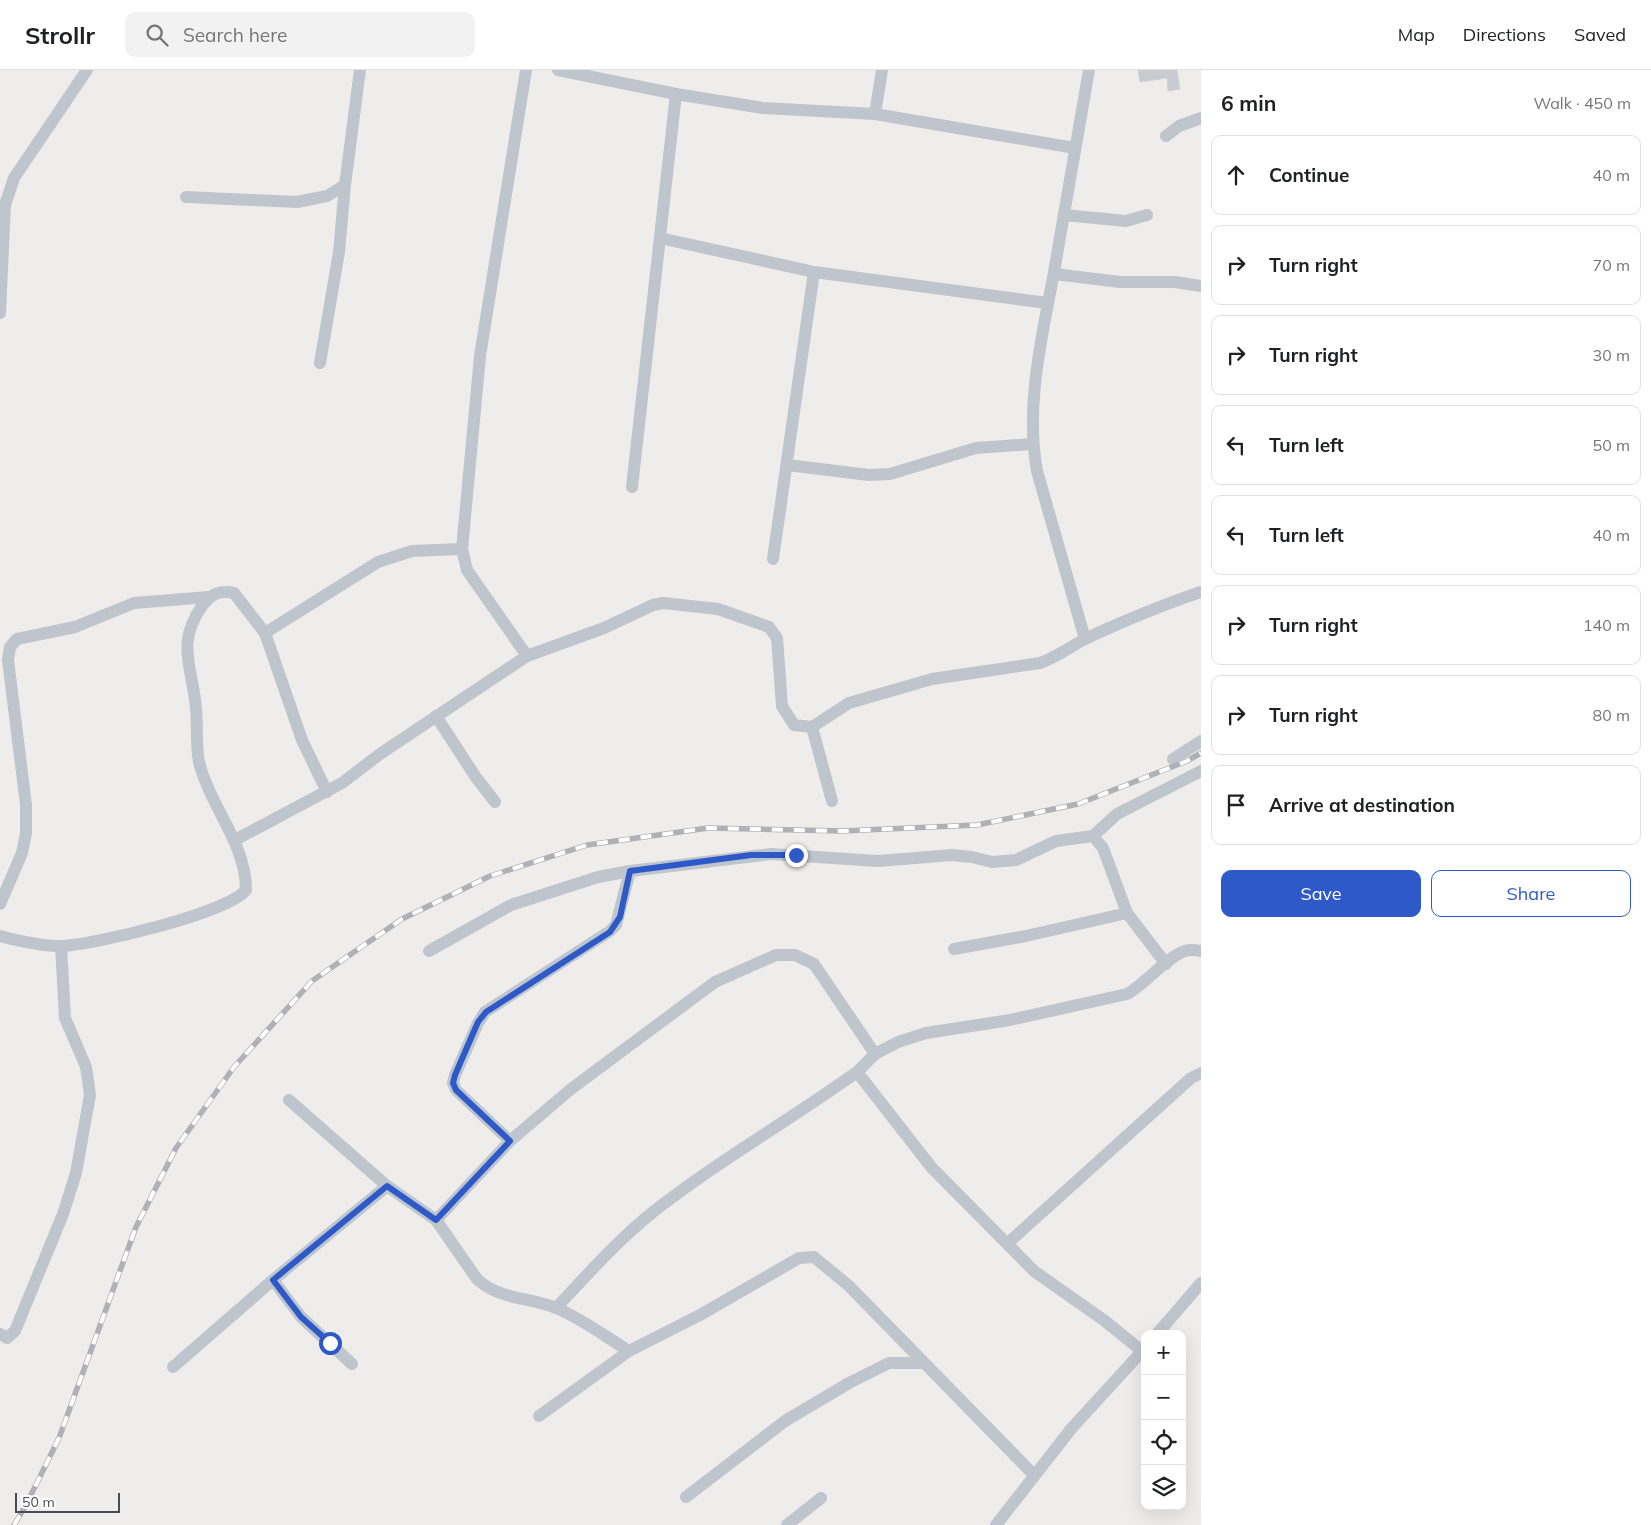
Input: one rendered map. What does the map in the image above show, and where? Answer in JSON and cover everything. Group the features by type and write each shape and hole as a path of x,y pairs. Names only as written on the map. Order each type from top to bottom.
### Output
{"street":[{"path":"0,313 2,203 14,178 87,70"},
{"path":"320,364 339,252 345,185 360,70"},
{"path":"526,70 480,356 462,549 467,570 527,656"},
{"path":"558,70 676,94 763,108 875,114 1075,148"},
{"path":"875,114 882,70"},
{"path":"1085,639 1037,471 1032,444 1032,413 1047,303 1054,274 1089,70"},
{"path":"632,487 676,94"},
{"path":"1166,136 1179,126 1201,118"},
{"path":"186,196 297,202 327,196 345,185"},
{"path":"1064,215 1126,221 1147,215"},
{"path":"660,238 814,272 1047,303"},
{"path":"773,559 814,272"},
{"path":"1054,274 1120,282 1175,282 1201,286"},
{"path":"787,465 869,475 890,474 976,448 1032,444"},
{"path":"265,633 386,559 412,551 462,549"},
{"path":"0,904 22,853 26,833 26,805 8,660 10,647 17,639 75,627 134,603 208,597 223,591 234,593 265,633 302,740 327,792"},
{"path":"235,840 327,792 436,716 527,656 604,628 653,605 663,603 718,608 769,627 777,638 782,706 794,725 812,727 849,703 932,679 1040,663 1054,658 1085,639 1201,592"},
{"path":"0,936 20,942 61,946 98,940 207,912 241,897 246,890 246,882 235,840 219,812 198,757 196,706 186,645 190,625 208,597"},
{"path":"436,716 475,776 495,802"},
{"path":"812,727 832,801"},
{"path":"1173,759 1201,741"},
{"path":"429,951 512,905 598,877 630,871 771,854 878,861 952,856 972,857 992,862 1016,860 1056,841 1093,836 1118,814 1201,771"},
{"path":"1093,836 1103,848 1127,913 1166,964"},
{"path":"510,1141 456,1090 453,1083 478,1022 486,1012 610,932 616,925 630,871"},
{"path":"954,949 1026,936 1127,913"},
{"path":"0,1334 7,1338 15,1331 64,1214 76,1173 90,1095 86,1067 66,1018 61,946"},
{"path":"556,1308 628,1234 653,1212 698,1179 857,1072 875,1054 898,1042 926,1033 1010,1020 1127,994 1141,986 1166,964 1186,950 1201,952"},
{"path":"436,1220 510,1141 571,1089 715,982 776,955 796,955 814,964 875,1054"},
{"path":"857,1072 932,1168 1034,1271 1141,1348"},
{"path":"1008,1243 1191,1078 1201,1073"},
{"path":"289,1100 387,1186 436,1220 477,1279 485,1287 496,1293 556,1308 629,1351"},
{"path":"173,1367 273,1280 387,1186"},
{"path":"539,1416 629,1351 700,1315 799,1258 814,1258 855,1292 906,1342 922,1363 1033,1474"},
{"path":"273,1280 301,1317 352,1364"},
{"path":"1161,1330 1201,1283"},
{"path":"996,1525 1033,1474 1141,1353"},
{"path":"686,1497 785,1421 849,1383 889,1363 922,1363"},
{"path":"787,1525 821,1498"}],"building":[{"path":"1138,70 1177,70 1180,89 1168,91 1167,78 1140,82"}],"railway":[{"path":"14,1525 25,1507 59,1438 136,1227 176,1148 234,1067 312,981 402,919 490,876 587,845 708,828 842,831 977,825 1078,804 1187,761 1201,753"}],"route":[{"path":"330,1343 301,1317 273,1280 387,1186 436,1220 510,1141 456,1090 453,1083 478,1022 486,1012 610,932 620,917 630,871 751,855 796,855"}]}
